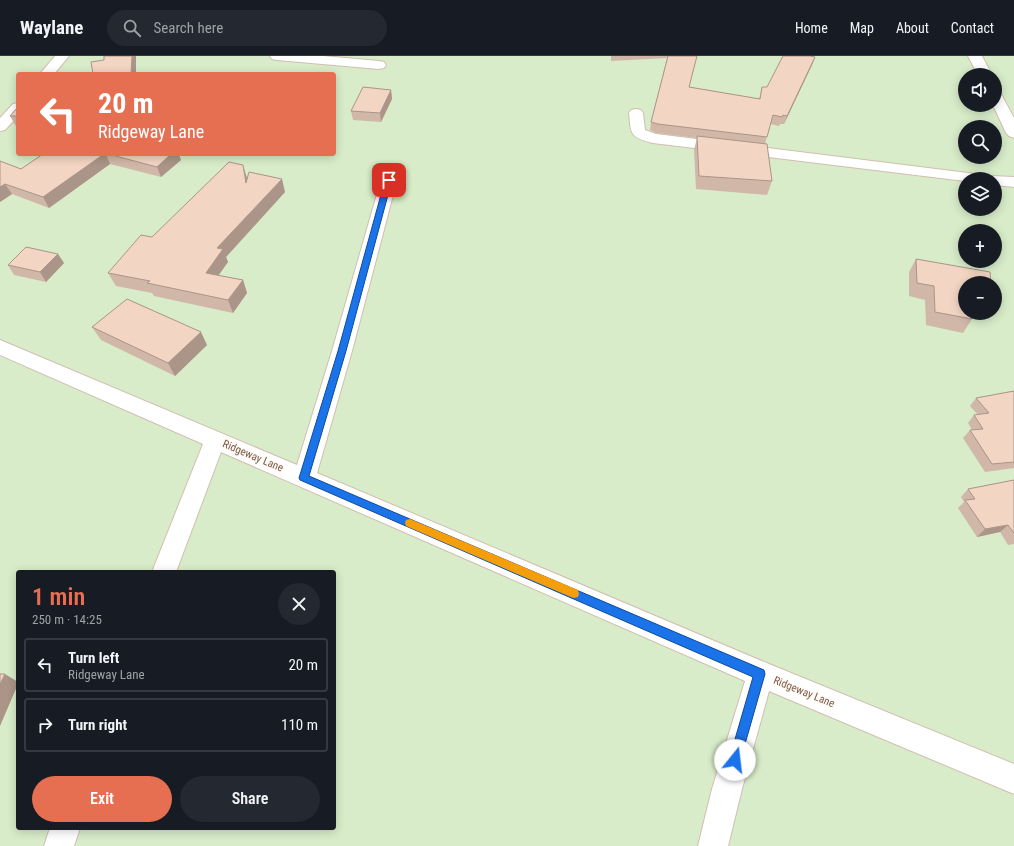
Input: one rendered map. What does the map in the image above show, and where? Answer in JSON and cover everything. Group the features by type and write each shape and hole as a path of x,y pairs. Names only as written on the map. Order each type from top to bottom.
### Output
{"street":[{"path":"48,72 62,56"},
{"path":"277,56 379,65"},
{"path":"975,56 981,68"},
{"path":"0,127 16,108"},
{"path":"1002,109 1014,132"},
{"path":"636,113 638,132 653,138 958,176"},
{"path":"304,478 342,351 389,180"},
{"path":"1002,181 1014,182"},
{"name":"Ridgeway Lane","path":"0,347 760,674 1014,779"},
{"path":"165,570 215,440"},
{"path":"713,846 727,789 760,674"},
{"path":"58,846 65,830"}],"green space":[{"path":"0,56 1014,56 1014,846 0,846"}],"building":[{"path":"104,56 132,56 131,72 93,72 91,62 104,60"},
{"path":"668,56 697,56 689,87 760,99 762,87 767,87 783,56 815,57 787,116 783,115 782,117 773,115 767,137 651,122"},
{"path":"363,87 391,90 380,113 351,111"},
{"path":"16,109 16,116 10,116"},
{"path":"697,136 767,144 772,181 699,176"},
{"path":"40,156 101,156 43,197 5,184 0,187 0,161 21,169"},
{"path":"116,156 169,156 157,167"},
{"path":"229,162 243,165 246,183 249,172 282,179 217,248 223,249 206,273 243,280 228,300 147,283 150,281 108,273 141,235 152,237"},
{"path":"26,247 58,254 40,272 8,265"},
{"path":"916,259 958,266 958,268 990,272 990,276 958,276 958,316 935,312 934,286 917,283"},
{"path":"127,299 201,332 168,363 92,327"},
{"path":"1014,391 1014,462 992,464 970,430 983,429 974,415 989,413 976,398"},
{"path":"1014,480 1014,533 1008,525 985,529 965,500 975,499 968,489"},
{"path":"0,674 5,674 0,684"}],"slow traffic":[{"path":"410,523 574,594"}],"route":[{"path":"389,180 342,351 304,478 760,674 735,760"}]}
